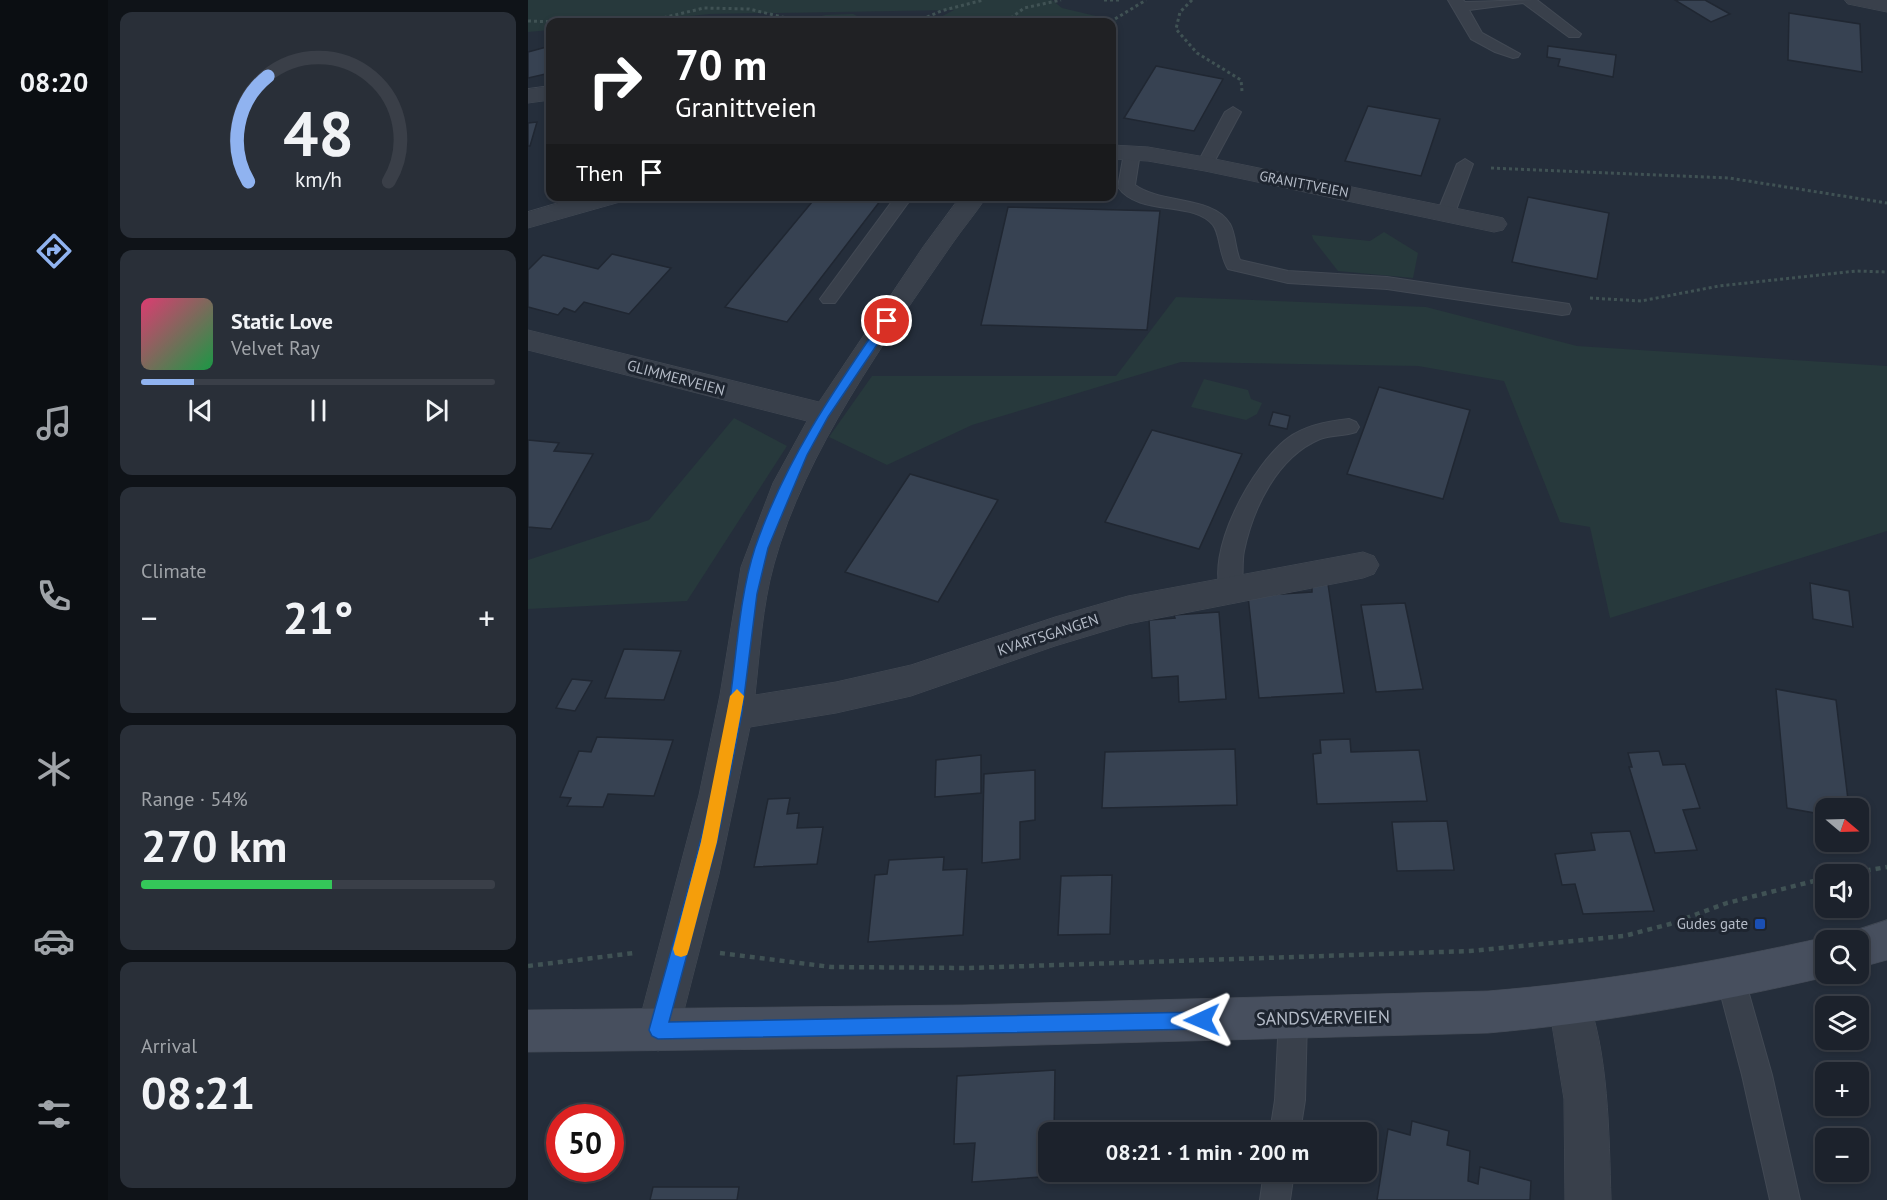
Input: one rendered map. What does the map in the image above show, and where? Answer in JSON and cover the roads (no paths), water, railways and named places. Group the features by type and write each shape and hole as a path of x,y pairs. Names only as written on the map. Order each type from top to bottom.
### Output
{"main road":[{"path":"1869,945 1887,940"},
{"name":"SANDSVÆRVEIEN","path":"528,1031 1394,1016 1570,1006 1731,980 1815,960"}],"street":[{"path":"1855,0 1887,6"},
{"path":"528,96 546,94"},
{"name":"GRANITTVEIEN","path":"1121,152 1205,164 1494,224"},
{"path":"528,220 594,201"},
{"path":"658,1030 709,842 735,713 751,594 762,548 801,455 824,414 972,201"},
{"name":"GLIMMERVEIEN","path":"528,340 824,414"},
{"name":"KVARTSGANGEN","path":"735,713 797,706 863,693 935,673 1094,619 1363,565"},
{"path":"1570,1006 1586,1099 1588,1200"}],"lane":[{"path":"1513,54 1478,38 1469,27 1459,3 1520,0"},
{"path":"1528,0 1574,34"},
{"path":"1205,164 1233,111"},
{"path":"1121,152 1124,195 1190,209 1219,221 1229,259 1234,265 1288,276 1398,285 1562,309"},
{"path":"1446,213 1465,164"},
{"path":"829,299 901,201"},
{"path":"1231,590 1229,577 1234,541 1256,488 1266,472 1288,448 1302,439 1323,430 1349,427"},
{"path":"1731,980 1785,1200"},
{"path":"1287,1122 1290,1100 1293,1018"},
{"path":"1275,1200 1278,1182"}],"place":[{"name":"Gudes gate","path":"1760,924"}]}
